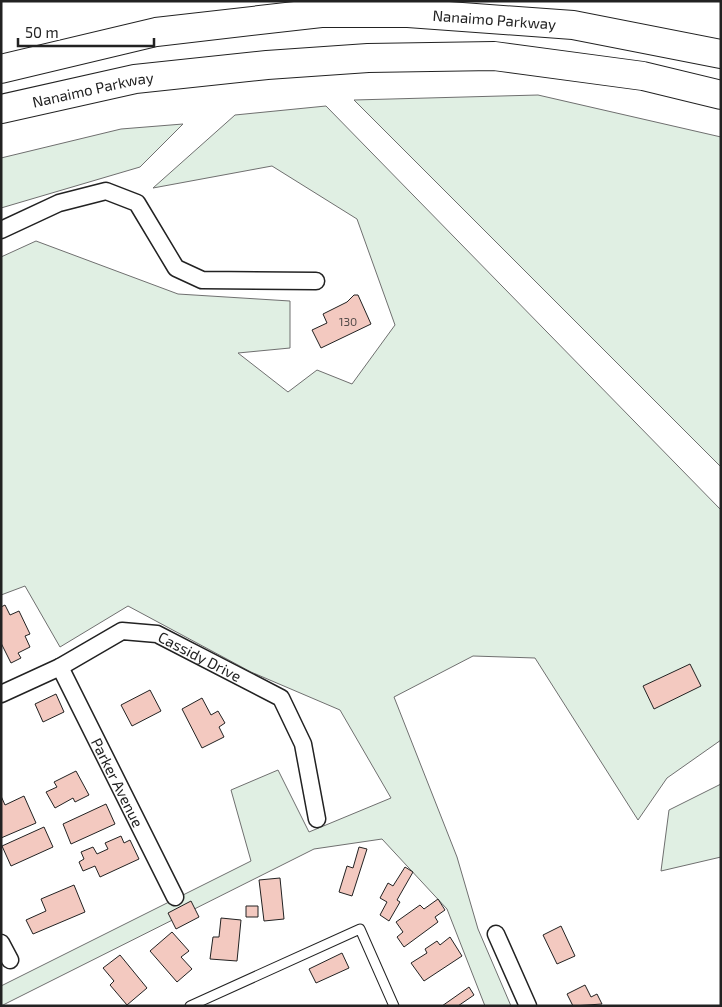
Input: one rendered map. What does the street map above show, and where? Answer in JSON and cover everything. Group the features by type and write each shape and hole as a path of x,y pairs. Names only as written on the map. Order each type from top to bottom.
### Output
{"highway":[{"name":"Nanaimo Parkway","path":"1,68 156,32 295,17 321,12 408,13 573,25 721,54"},
{"name":"Nanaimo Parkway","path":"1,109 135,79 267,65 343,60 494,56 643,76 721,95"}],"street":[{"path":"1,230 59,203 106,191 138,203 176,268 202,280 316,281"},
{"name":"Cassidy Drive","path":"1,694 60,668 122,631 157,634 281,698 303,744 317,819"},
{"name":"Parker Avenue","path":"60,668 176,897"},
{"path":"496,934 528,1006"},
{"path":"1,943 10,960"}],"lane":[{"path":"190,1006 207,1002 360,929 394,1006"}],"green space":[{"path":"538,95 721,137 721,467 354,100"},
{"path":"326,106 721,510 721,740 667,778 638,820 535,658 473,656 394,697 457,857 478,929 511,1006 485,1006 447,909 382,839 314,849 1,1006 1,986 251,861 231,790 278,770 309,832 391,798 340,710 251,672 128,606 60,647 25,586 1,595 1,257 36,241 178,294 290,301 290,348 238,353 288,392 317,370 352,384 395,325 357,219 272,166 153,188 235,115"},
{"path":"183,124 140,167 1,208 1,158 121,129"},
{"path":"721,784 721,857 661,871 669,810"}],"building":[{"path":"354,295 358,295 371,324 321,348 312,330 327,323 323,314 347,302"},
{"path":"5,605 10,615 19,611 30,634 25,636 30,647 18,653 21,658 11,663 1,643 1,607"},
{"path":"690,664 701,686 654,709 643,686"},
{"path":"150,690 161,711 132,726 121,705"},
{"path":"56,694 64,712 43,722 35,704"},
{"path":"202,698 211,715 218,711 225,723 219,727 224,737 202,748 182,709"},
{"path":"76,771 89,795 75,802 73,798 55,808 46,792 57,787 54,782"},
{"path":"1,796 5,805 24,796 36,823 1,838"},
{"path":"106,804 115,824 71,844 63,824"},
{"path":"44,827 53,847 11,866 2,846"},
{"path":"121,836 124,843 130,840 139,859 100,877 95,866 83,871 79,862 84,859 81,852 93,847 97,854 108,849 105,843"},
{"path":"359,847 367,849 352,896 339,892 347,866 353,868"},
{"path":"405,867 413,872 397,900 400,902 389,921 380,915 387,902 380,898 388,883 393,886"},
{"path":"280,878 284,919 264,921 259,880"},
{"path":"74,885 85,912 33,934 26,920 46,911 41,899"},
{"path":"438,899 445,910 435,917 438,922 404,947 397,937 403,932 396,922 420,905 424,909"},
{"path":"191,901 199,917 176,929 168,913"},
{"path":"246,906 258,906 258,917 246,917"},
{"path":"221,918 241,920 237,961 210,959 213,937 219,937"},
{"path":"561,926 575,956 557,964 543,935"},
{"path":"172,932 189,951 181,957 192,969 177,982 150,951"},
{"path":"450,937 462,956 424,981 411,963 427,953 425,949 437,941 440,945"},
{"path":"342,953 349,968 316,983 309,969"},
{"path":"120,955 147,988 127,1005 110,985 114,981 103,968"},
{"path":"585,985 591,997 597,994 602,1004 573,1006 567,994"},
{"path":"469,987 474,995 458,1006 442,1006"}]}
